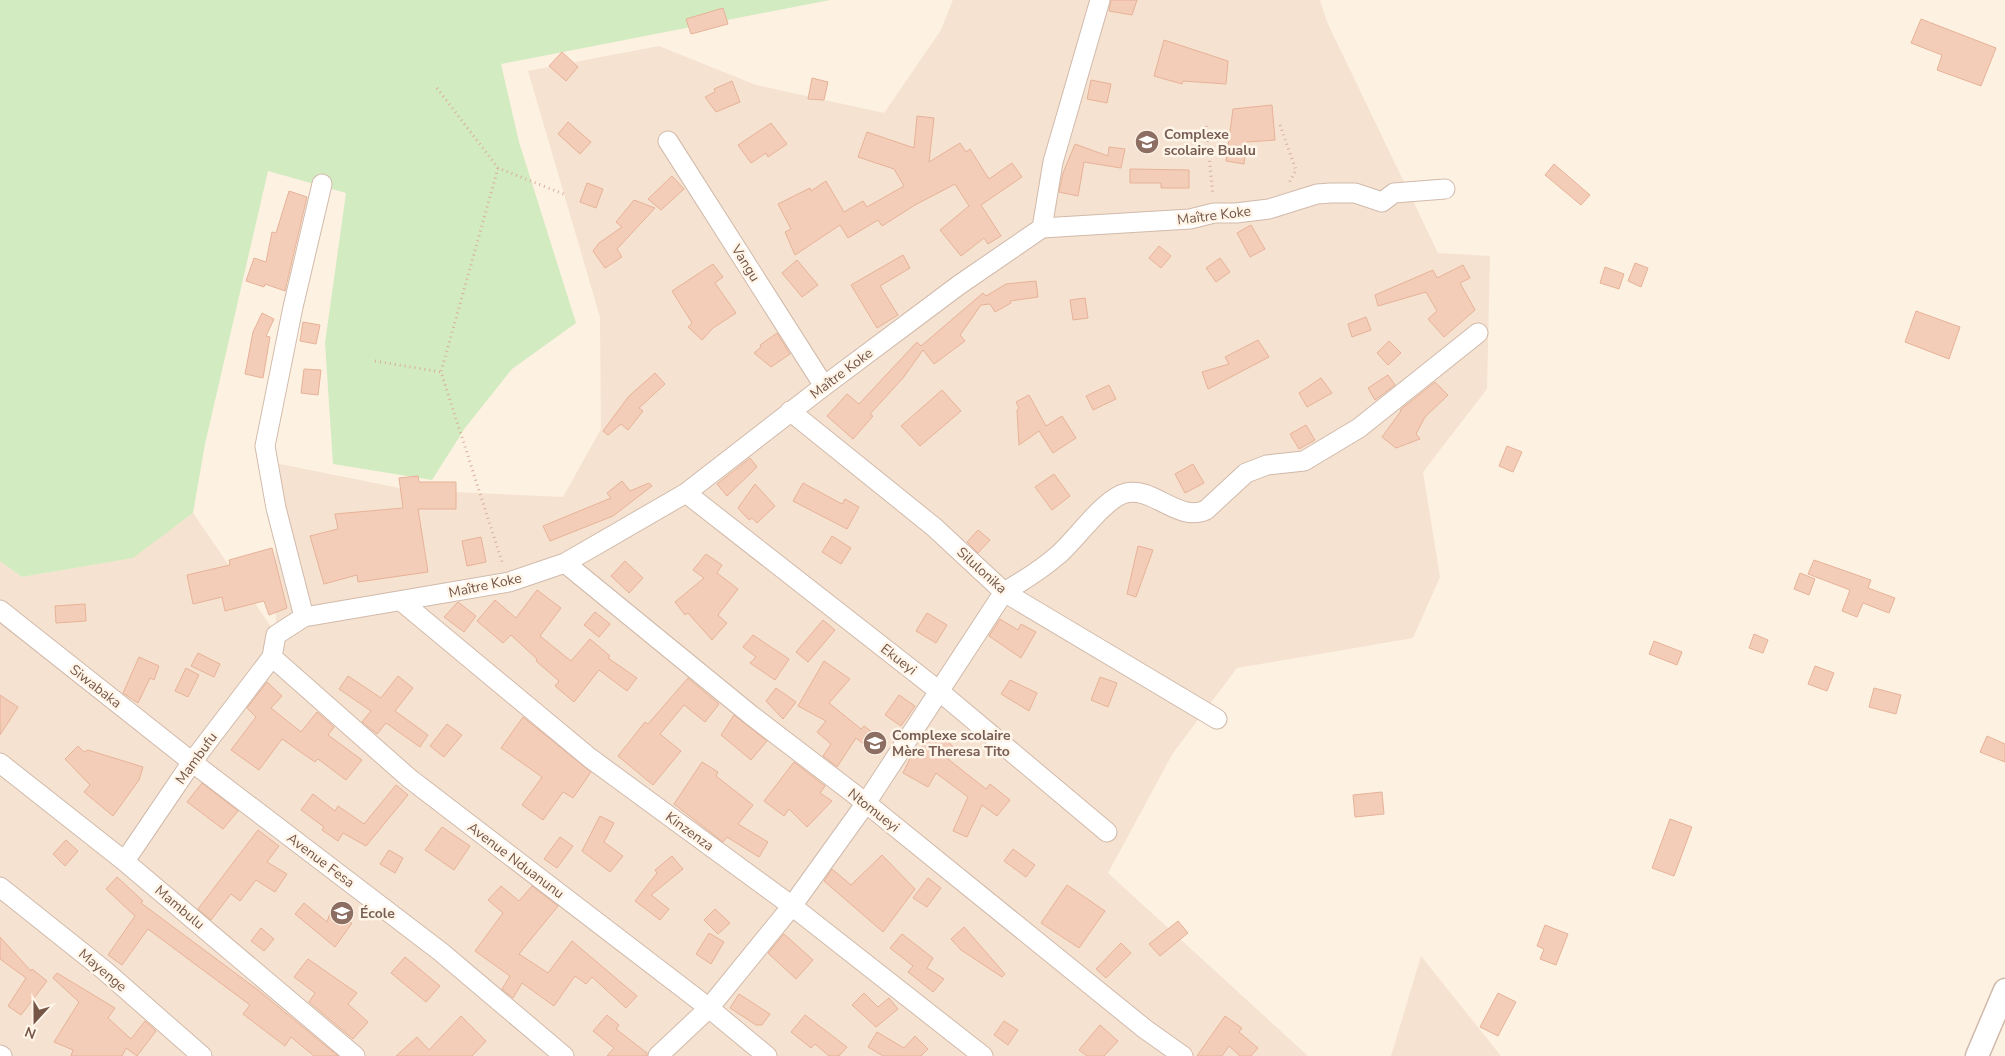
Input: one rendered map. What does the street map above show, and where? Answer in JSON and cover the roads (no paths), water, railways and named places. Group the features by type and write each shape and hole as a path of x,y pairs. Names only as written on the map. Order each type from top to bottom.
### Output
{"street":[{"path":"1042,228 1053,162 1100,0"},
{"name":"Vangu","path":"668,141 824,386"},
{"path":"304,617 276,508 265,446 293,307 322,184"},
{"name":"Maître Koke","path":"272,657 276,634 304,617 508,582 565,564 686,493 790,411 959,285 1042,228 1190,219 1214,213 1236,213 1269,209 1317,194 1355,193 1382,202 1394,193 1445,189"},
{"path":"658,1056 709,1008 792,906 866,803 1004,592 1036,574 1060,554 1100,510 1123,493 1138,493 1188,512 1199,513 1206,510 1246,473 1267,465 1304,461 1359,428 1478,333"},
{"name":"Silulonika","path":"790,411 934,527 1004,592 1217,719"},
{"name":"Ekueyi","path":"686,493 939,691 1107,832"},
{"name":"Ntomueyi","path":"565,564 751,715 866,803 1145,1028 1183,1056"},
{"name":"Kinzenza","path":"401,601 590,758 792,906 983,1056"},
{"name":"Siwabaka","path":"0,610 192,762"},
{"name":"Mambufu","path":"123,860 131,852 192,762 272,657"},
{"name":"Avenue Nduanunu","path":"272,657 409,778 709,1008 767,1056"},
{"name":"Avenue Fesa","path":"192,762 442,952 564,1056"},
{"name":"Mambulu","path":"0,763 123,860 356,1056"},
{"name":"Mayenge","path":"0,887 104,970 202,1056"},
{"path":"1977,1056 2005,990"}],"place":[{"name":"Complexe scolaire Bualu","path":"1147,142"},
{"name":"Complexe scolaire Mère Theresa Tito","path":"875,743"},
{"name":"École","path":"342,913"}]}
